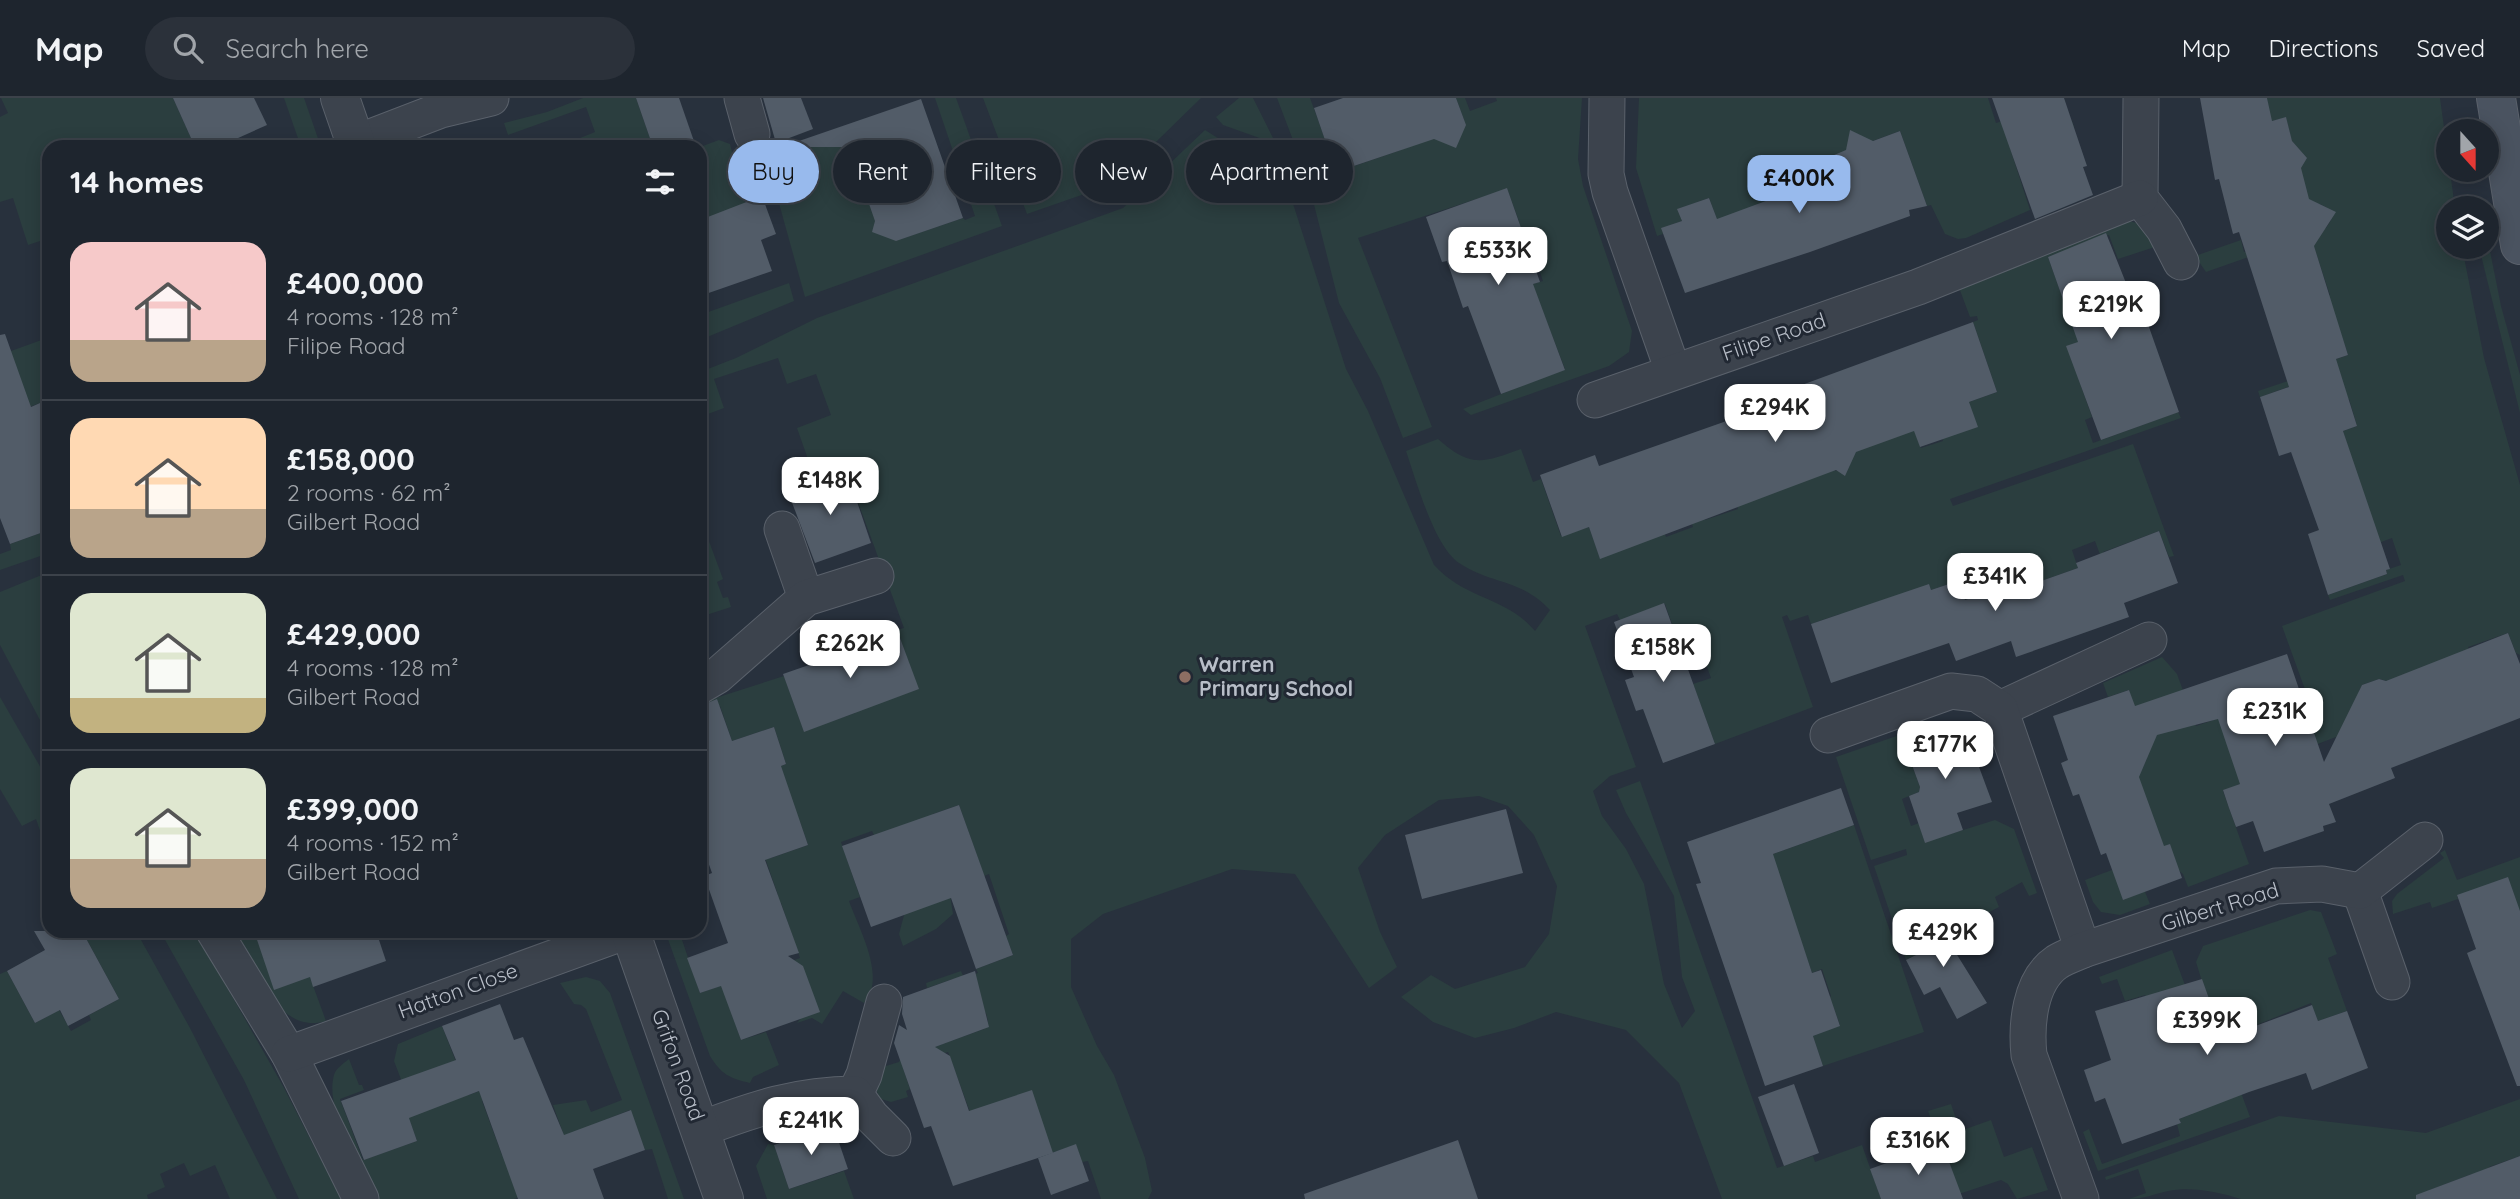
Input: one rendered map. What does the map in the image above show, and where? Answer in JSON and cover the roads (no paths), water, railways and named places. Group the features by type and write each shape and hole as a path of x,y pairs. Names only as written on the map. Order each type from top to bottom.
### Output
{"main road":[{"path":"2496,98 2520,245"}],"street":[{"path":"340,98 354,140"},
{"path":"368,140 441,110 491,98"},
{"path":"741,98 752,134"},
{"path":"1607,98 1606,174 1609,192 1673,371"},
{"path":"2141,98 2140,198 2164,229 2182,262"},
{"name":"Filipe Road","path":"1595,400 1917,287 2140,198"},
{"path":"782,529 806,598"},
{"path":"707,682 806,598 876,576"},
{"path":"2000,709 2150,640"},
{"path":"1828,735 1951,691 1977,694 2000,709 2083,950"},
{"path":"2392,982 2360,891 2425,840"},
{"name":"Gilbert Road","path":"2081,1199 2029,1055 2027,1031 2031,1007 2040,983 2055,963 2083,950 2276,886 2322,884 2360,891"},
{"path":"218,938 289,1054 361,1199"},
{"name":"Hatton Close","path":"289,1054 610,938"},
{"name":"Grifon Road","path":"632,938 724,1199"},
{"path":"855,1094 864,1075 884,1002"},
{"path":"701,1129 744,1113 816,1094 855,1094"},
{"path":"855,1094 871,1116 893,1138"}],"place":[{"name":"Warren Primary School","path":"1185,677"}]}
